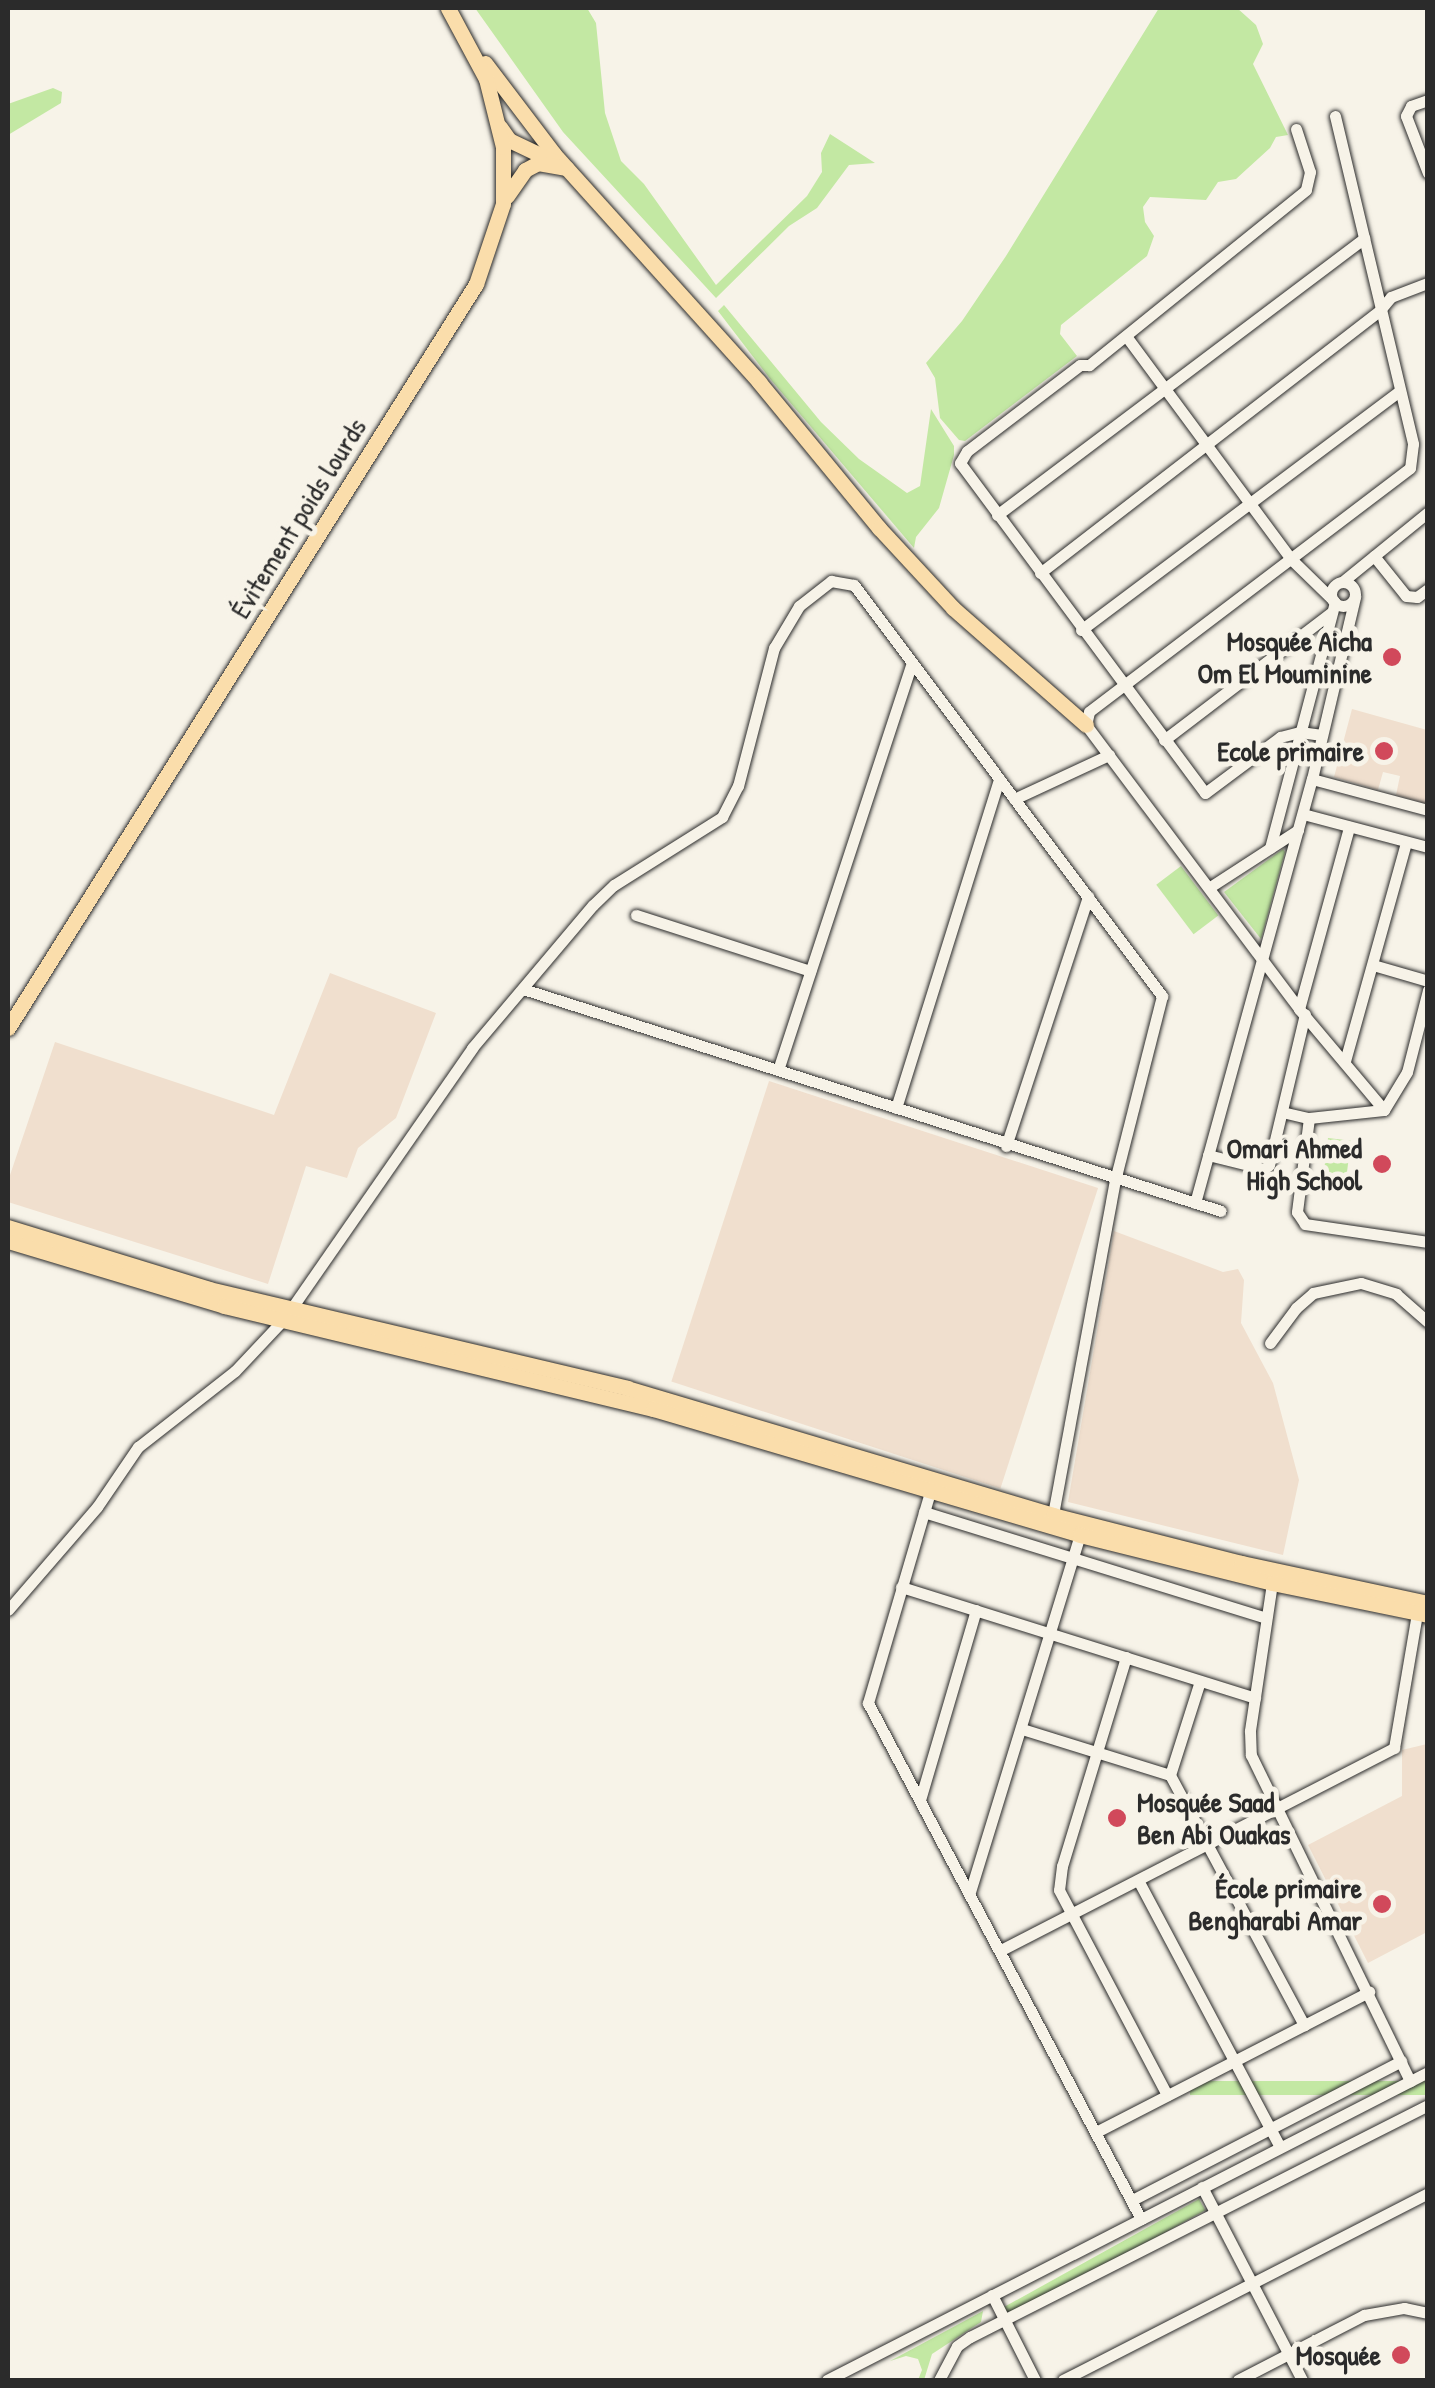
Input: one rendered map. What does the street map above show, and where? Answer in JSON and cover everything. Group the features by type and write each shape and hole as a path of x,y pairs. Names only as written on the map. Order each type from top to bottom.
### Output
{"main road":[{"name":"Évitement poids lourds","path":"8,1028 476,284 503,204 503,137 468,41 448,8"},
{"path":"468,41 544,142 654,260 879,528 954,608 1086,725"},
{"path":"544,142 517,126 503,137 568,168"},
{"path":"503,204 525,170 538,163 568,168"},
{"path":"8,1227 286,1314 653,1409 930,1492 1242,1564 1424,1611"},
{"path":"8,1241 172,1292 628,1388 1052,1521 1080,1536 1272,1583 1424,1611"}],"street":[{"path":"1428,100 1411,106 1406,116 1428,174"},
{"path":"1335,116 1413,444 1410,468 1089,712 1086,725 1302,1011 1384,1110"},
{"path":"1296,129 1310,172 1306,190 1090,365 1080,365 961,458 964,471 1205,793 1280,737 1300,732 1322,736"},
{"path":"997,515 1364,238"},
{"path":"1040,573 1380,310 1397,292 1428,283"},
{"path":"1126,336 1291,558 1333,606"},
{"path":"1082,630 1398,392"},
{"path":"1270,848 1333,606 1332,590 1428,512"},
{"path":"1374,556 1406,596 1417,597 1428,588"},
{"path":"8,1610 97,1507 138,1446 235,1371 286,1314 366,1206 472,1048 614,885 722,817 738,786 774,648 784,626 814,591 831,581 854,585 1162,996 1115,1180 1052,1521"},
{"path":"1196,1203 1265,960 1355,597 1352,586 1342,582"},
{"path":"1164,740 1333,606 1346,605 1355,597"},
{"path":"778,1070 911,665"},
{"path":"1014,799 1109,755"},
{"path":"1312,778 1428,810"},
{"path":"896,1108 999,779"},
{"path":"1303,814 1428,847"},
{"path":"1208,1154 1267,1168 1348,827"},
{"path":"1210,887 1298,830"},
{"path":"1346,1060 1406,842"},
{"path":"1006,1146 1088,896"},
{"path":"636,915 810,971"},
{"path":"1373,965 1428,981"},
{"path":"522,988 1006,1146 1221,1211"},
{"path":"1384,1110 1407,1072 1428,990"},
{"path":"1282,1112 1309,1118 1384,1110"},
{"path":"1309,1118 1297,1212 1304,1224 1428,1242"},
{"path":"1270,1343 1296,1308 1313,1294 1361,1283 1396,1294 1428,1322"},
{"path":"930,1492 868,1703 1098,2131 1141,2219"},
{"path":"924,1512 1266,1618"},
{"path":"970,1892 1080,1536"},
{"path":"1272,1583 1248,1746 1410,2080"},
{"path":"901,1587 1255,1698"},
{"path":"920,1800 976,1610"},
{"path":"1001,1950 1394,1748 1424,1611"},
{"path":"1126,1657 1059,1880 1071,1914 1167,2096"},
{"path":"1170,1775 1200,1681"},
{"path":"1022,1730 1170,1775 1304,2026"},
{"path":"1138,1880 1280,2147"},
{"path":"1098,2131 1369,1992"},
{"path":"1132,2200 1401,2061"},
{"path":"827,2380 1428,2072"},
{"path":"939,2380 957,2346 1428,2105"},
{"path":"1202,2187 1302,2380"},
{"path":"1063,2380 1428,2193"},
{"path":"992,2295 1035,2380"},
{"path":"1238,2380 1364,2315 1404,2308 1428,2312"}],"shaded area":[{"name":"Ecole primaire","path":"1352,709 1427,730 1427,804 1396,795 1400,776 1383,772 1378,790 1334,777"},
{"path":"330,973 436,1013 396,1118 358,1148 347,1178 306,1166 268,1284 8,1202 8,1181 55,1042 274,1115"},
{"path":"769,1081 1098,1188 1000,1488 671,1382"},
{"path":"1114,1231 1223,1272 1238,1269 1244,1280 1241,1323 1273,1383 1299,1480 1283,1555 1068,1502"},
{"name":"École primaire Bengharabi Amar","path":"1427,1744 1427,1932 1368,1963 1308,1845 1402,1796 1402,1750"}],"green space":[{"path":"475,8 587,8 596,23 605,113 621,161 644,184 716,285 807,196 822,172 821,153 830,134 875,163 849,165 817,208 789,226 716,298 563,132"},
{"path":"1159,8 1237,8 1256,25 1263,44 1253,64 1288,135 1276,137 1270,148 1236,179 1218,182 1206,200 1150,197 1143,207 1145,222 1154,236 1147,256 1061,325 1060,334 1077,356 965,441 959,440 940,418 935,378 926,363 962,321 1006,256"},
{"path":"53,88 62,92 61,103 8,135 8,104"},
{"path":"724,305 821,422 859,459 907,493 920,486 931,409 954,446 954,455 939,508 916,537 914,548 771,380 718,311"},
{"path":"1283,849 1285,852 1261,939 1224,892"},
{"path":"1181,866 1218,916 1194,934 1156,885"},
{"path":"1328,1138 1351,1141 1345,1188 1322,1186"},
{"path":"1190,2081 1427,2081 1427,2095 1190,2095"},
{"path":"1199,2199 1205,2210 1010,2318 1004,2307"},
{"path":"983,2311 981,2322 932,2354 924,2380 918,2380 922,2370 918,2359 906,2356 890,2361"}],"place":[{"name":"Mosquée Aicha Om El Mouminine","path":"1392,657"},
{"name":"Ecole primaire","path":"1384,751"},
{"name":"Omari Ahmed High School","path":"1382,1164"},
{"name":"Mosquée Saad Ben Abi Ouakas","path":"1117,1818"},
{"name":"École primaire Bengharabi Amar","path":"1382,1904"},
{"name":"Mosquée","path":"1401,2355"}]}
